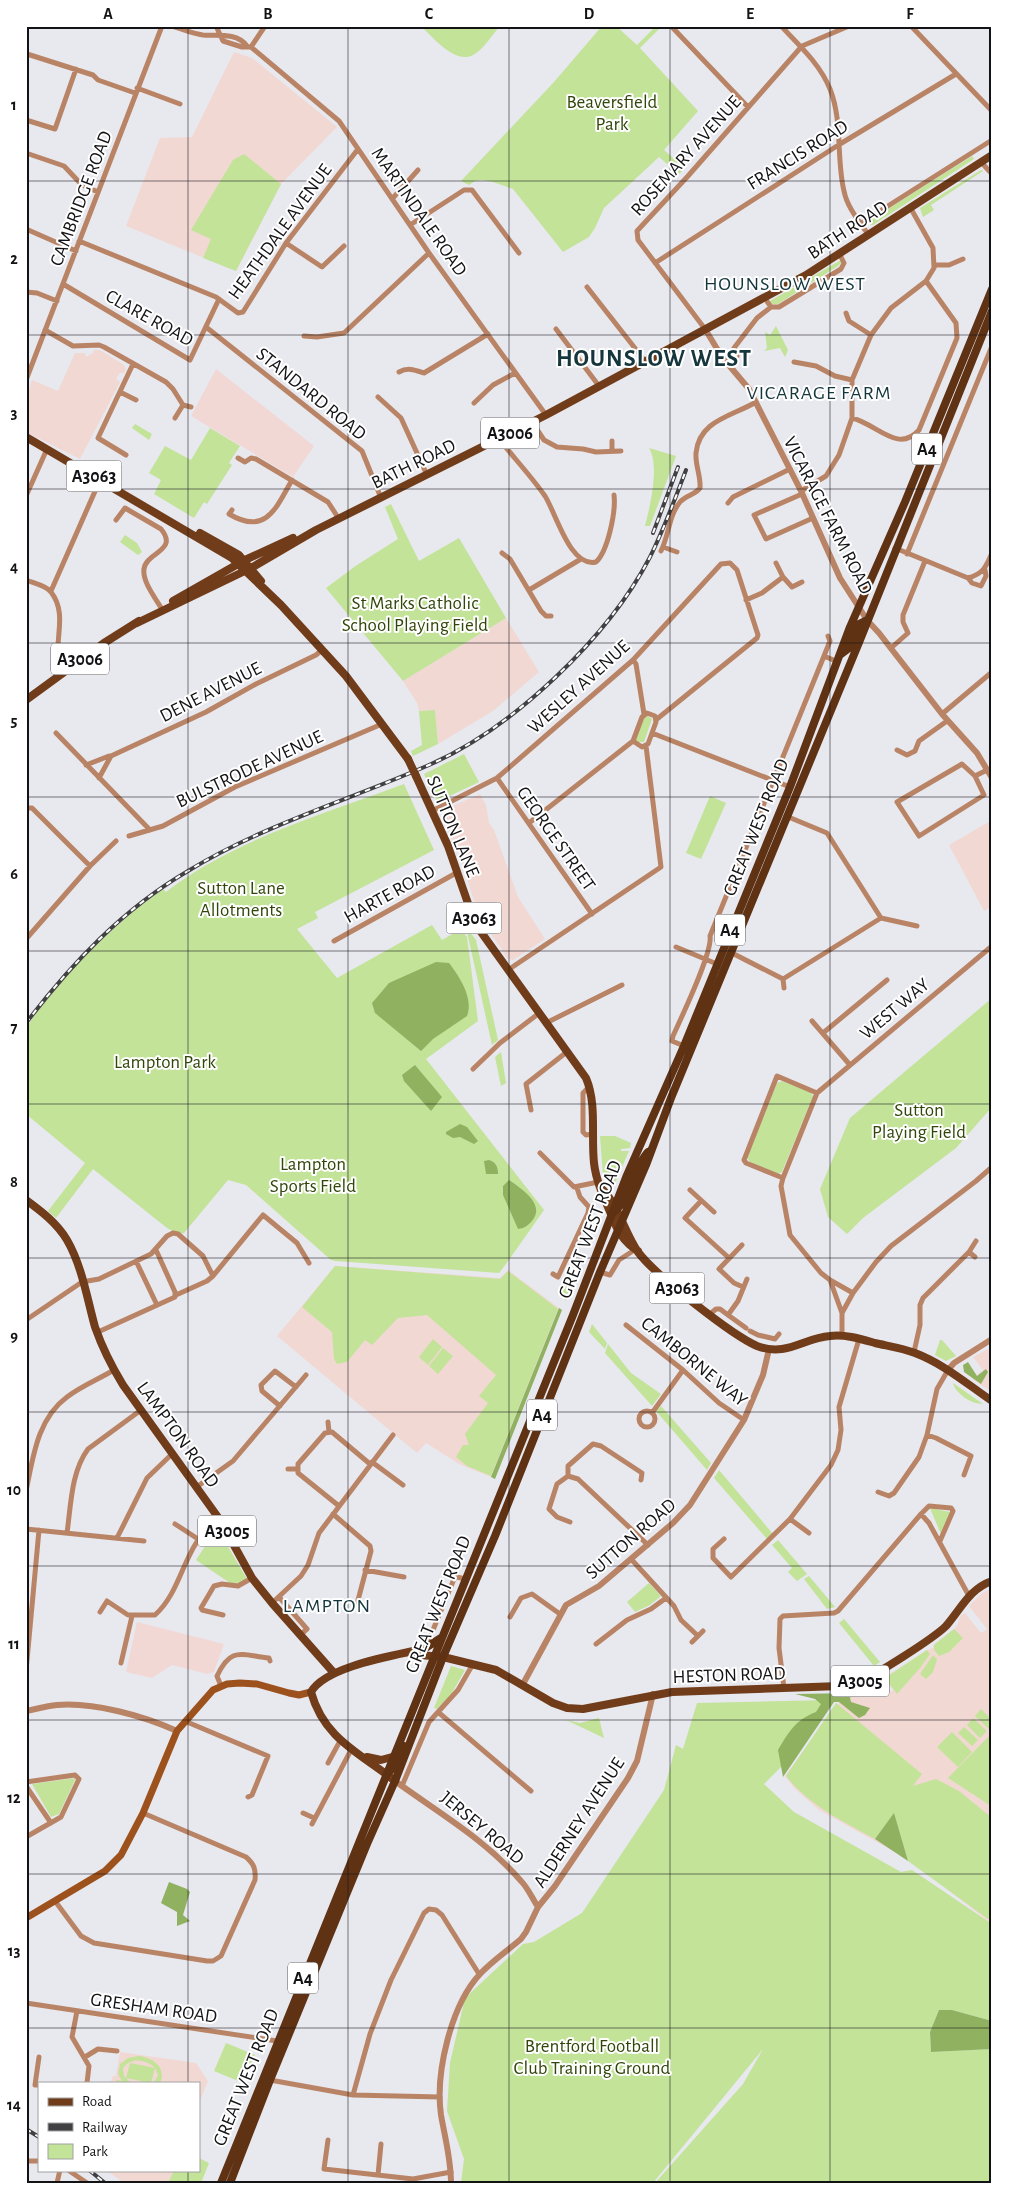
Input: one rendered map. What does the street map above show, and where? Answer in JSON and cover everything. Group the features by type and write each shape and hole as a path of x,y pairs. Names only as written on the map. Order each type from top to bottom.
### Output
{"highway":[{"name":"GREAT WEST ROAD","path":"230,2183 270,2080 367,1844 399,1783 418,1732 439,1656 442,1638 462,1578 684,1046 790,787 859,607 905,502 992,289"},
{"name":"GREAT WEST ROAD","path":"220,2183 392,1757 495,1536 617,1230 992,311"},
{"name":"A4","path":"842,654 849,648 859,624 867,620"},
{"name":"A4","path":"614,1210 638,1166 651,1148"},
{"path":"424,1649 442,1638"},
{"path":"386,1774 392,1771 404,1746 418,1732"}],"main road":[{"name":"BATH ROAD","path":"162,609 178,598 293,543 546,415 764,297 840,255 868,234 992,155"},
{"name":"A3063","path":"26,437 245,566"},
{"name":"BATH ROAD","path":"26,700 104,643 137,623 290,540 316,530"},
{"name":"SUTTON LANE","path":"245,566 346,676 408,759 448,846 471,912 481,932 538,1014 568,1051 590,1086 594,1164 599,1185"},
{"name":"A3063","path":"599,1185 622,1220 636,1250"},
{"name":"LAMPTON ROAD","path":"26,1200 62,1232 72,1250 98,1332 114,1370 141,1410 198,1486 220,1520 252,1578 334,1673"},
{"name":"A3063","path":"614,1210 617,1230 636,1250 672,1284 710,1314 755,1345 769,1350 789,1349 827,1336 859,1339 914,1352 948,1370 992,1401"},
{"name":"HESTON ROAD","path":"439,1656 496,1670 553,1703 572,1709 592,1708 653,1694 840,1686 864,1680 942,1630 969,1596 979,1587 992,1581"},
{"name":"A3005","path":"311,1692 320,1681 334,1673 390,1655 424,1649 439,1656"},
{"name":"A3005","path":"413,1651 420,1655 439,1656"},
{"path":"26,1918 55,1902 114,1864 128,1844 143,1813 177,1731 187,1722 207,1696 221,1686 240,1683 258,1684 289,1694 299,1695 311,1692"},
{"name":"JERSEY ROAD","path":"311,1692 314,1704 326,1727 351,1750 399,1783"},
{"path":"362,1756 381,1760 392,1757"}],"street":[{"name":"CAMBRIDGE ROAD","path":"26,380 162,26"},
{"name":"MARTINDALE ROAD","path":"172,26 201,35 218,34 222,41 242,47 249,46 339,121 429,253 546,415"},
{"path":"216,26 218,34"},
{"path":"249,46 265,26"},
{"path":"671,26 748,106"},
{"path":"781,26 802,46 821,72 831,91 836,107 843,190 852,210 868,234"},
{"name":"ROSEMARY AVENUE","path":"705,329 636,238 637,231 802,46 849,26"},
{"path":"911,26 992,111"},
{"path":"26,57 27,54 93,75 98,80 180,104"},
{"path":"26,120 55,129 76,69"},
{"name":"FRANCIS ROAD","path":"655,263 840,144 956,74"},
{"name":"BATH ROAD","path":"861,223 992,140"},
{"name":"HEATHDALE AVENUE","path":"220,299 238,313 243,312 286,242 358,149"},
{"path":"26,153 64,166 82,185 98,192"},
{"path":"981,162 992,174"},
{"path":"392,199 418,170"},
{"path":"410,225 464,190 472,190 519,253"},
{"path":"813,518 766,539 754,515 802,492 826,476 830,471 842,448 852,418 852,380 871,335 891,308 926,281 935,265 934,252 930,240 910,207"},
{"path":"26,229 76,250"},
{"path":"79,241 220,299"},
{"path":"286,242 322,267 344,246"},
{"path":"304,336 317,337 344,333 429,253"},
{"path":"737,356 734,348 757,318 771,307 779,307 841,269 844,264 840,255"},
{"path":"935,265 949,266 963,258"},
{"path":"852,418 867,423 898,440 909,439 918,430 957,338 956,323 926,281"},
{"name":"CLARE ROAD","path":"63,284 190,360 220,299"},
{"path":"587,287 645,361"},
{"path":"26,292 37,293 57,301"},
{"path":"764,297 771,307"},
{"path":"846,313 849,321 871,335"},
{"name":"STANDARD ROAD","path":"206,327 362,451 381,498"},
{"path":"556,329 599,386"},
{"name":"VICARAGE FARM ROAD","path":"705,329 722,357 746,384 756,402 802,492 840,578 867,620 942,714 976,753 992,778"},
{"path":"45,330 73,346 99,345 104,347 166,382 174,389 184,405 192,407"},
{"path":"399,372 404,369 424,373 488,334"},
{"path":"907,554 992,346"},
{"path":"794,362 816,366 835,376 852,380"},
{"path":"126,455 98,438 133,364"},
{"path":"474,403 493,385 515,374"},
{"path":"120,392 136,400"},
{"path":"378,397 401,418 427,475"},
{"path":"677,552 662,549 672,516 680,502 700,488 696,455 697,447 705,430 715,422 756,402"},
{"path":"175,418 184,405"},
{"path":"532,422 544,440 557,447 596,452 621,451"},
{"path":"499,439 546,498 568,543 581,560 594,563 600,557 615,507 614,495"},
{"path":"612,441 612,451"},
{"path":"26,496 47,449"},
{"path":"238,458 245,462 251,458 256,459 292,480 328,502 339,519"},
{"path":"728,504 733,497 790,469"},
{"path":"64,671 57,658 61,618 51,591 100,480"},
{"path":"232,510 229,514 240,521 254,523 265,519 272,513 292,480"},
{"path":"116,520 125,508 161,529 166,535 166,543 162,550 147,561 144,568 145,579 162,609"},
{"path":"895,548 968,578 972,583 982,586 986,576 985,570 992,552"},
{"path":"502,553 510,559 542,613 546,616 551,616"},
{"path":"529,590 581,560"},
{"path":"891,648 908,633 903,622 903,615 925,561"},
{"name":"WESLEY AVENUE","path":"432,811 497,778 632,660 718,567 728,563 733,565 737,570 746,600"},
{"path":"776,563 783,577 792,587 802,582"},
{"path":"968,578 985,570"},
{"path":"508,970 661,867 646,746 657,719 755,640 758,635 746,600 762,593 783,577"},
{"path":"26,580 51,591"},
{"path":"684,1046 672,1041 673,1036 705,959 711,942 710,936 824,656 830,640 828,636"},
{"name":"DENE AVENUE","path":"86,765 206,712 256,684 316,655 322,650"},
{"path":"824,656 838,662"},
{"path":"529,823 633,741 644,714 636,664 632,660"},
{"path":"942,714 992,672"},
{"path":"644,714 655,716 657,719"},
{"path":"897,750 907,755 912,754 919,742 948,721"},
{"name":"BULSTRODE AVENUE","path":"129,836 163,826 235,787 382,724"},
{"path":"56,732 150,830"},
{"path":"652,733 790,787"},
{"path":"633,741 635,744 646,746"},
{"path":"99,778 110,756"},
{"path":"962,764 975,776 984,795 919,836 897,802 962,764"},
{"path":"975,776 987,770"},
{"name":"GEORGE STREET","path":"497,778 592,914"},
{"path":"26,808 32,808 90,866"},
{"path":"786,816 827,833 881,918"},
{"path":"26,939 90,866 116,841"},
{"name":"HARTE ROAD","path":"334,941 458,872"},
{"path":"784,979 881,918 917,926"},
{"name":"WEST WAY","path":"817,1093 992,946"},
{"path":"676,947 717,964"},
{"path":"730,952 784,979"},
{"path":"784,979 784,988"},
{"path":"823,1033 887,980"},
{"path":"546,1023 622,985"},
{"path":"473,1069 500,1043 538,1014"},
{"path":"812,1022 850,1065"},
{"path":"531,1110 526,1084 568,1051"},
{"path":"783,1178 746,1163 744,1160 777,1076 817,1093 781,1186 790,1235 799,1248 830,1280 854,1293"},
{"path":"540,1153 570,1186 577,1188 599,1185"},
{"path":"842,1313 854,1293 891,1246 992,1167"},
{"path":"553,1274 558,1277 588,1213 589,1206 580,1197 577,1188"},
{"path":"690,1190 714,1212"},
{"path":"702,1201 685,1218 729,1258"},
{"path":"98,1332 208,1282 263,1215 296,1243 309,1264"},
{"path":"26,1320 82,1282 98,1279 156,1250 167,1236 173,1233 178,1234 203,1256 213,1276"},
{"path":"914,1352 920,1325 920,1305 923,1298 969,1252 976,1241"},
{"path":"742,1245 719,1269 734,1283 743,1287"},
{"path":"156,1250 176,1295"},
{"path":"600,1272 610,1275 619,1260 636,1250"},
{"path":"969,1252 975,1258"},
{"path":"136,1261 157,1306"},
{"path":"728,1315 738,1301 747,1279"},
{"path":"830,1280 842,1313 842,1336"},
{"path":"710,1314 716,1309 720,1309 758,1335 775,1339 779,1334"},
{"name":"CAMBORNE WAY","path":"626,1325 683,1370 718,1403 744,1420"},
{"path":"755,1345 758,1335"},
{"path":"724,1539 713,1549 713,1558 732,1577 769,1543 790,1520 826,1472 838,1450 841,1430 839,1407 859,1339"},
{"path":"878,1492 890,1496 894,1493 919,1457 927,1435 937,1389 948,1370 954,1363 992,1339"},
{"name":"SUTTON ROAD","path":"523,1684 560,1614 568,1603 599,1586 648,1545 690,1505 744,1420 763,1375 769,1350"},
{"path":"26,1491 36,1445 47,1418 66,1397 114,1370"},
{"path":"652,1413 683,1370"},
{"path":"280,1406 262,1391 261,1385 275,1372 296,1387"},
{"path":"198,1486 233,1461 306,1375"},
{"path":"67,1533 76,1474 82,1457 88,1449 141,1410"},
{"path":"328,1422 329,1432"},
{"path":"338,1506 298,1473 298,1464 325,1433 332,1432 402,1485"},
{"path":"272,1603 301,1576 308,1565 319,1533 393,1435"},
{"path":"927,1435 971,1456 964,1475"},
{"path":"568,1476 568,1466 593,1444 601,1446 642,1473 641,1480"},
{"path":"117,1538 147,1478 173,1453"},
{"path":"288,1469 298,1469"},
{"path":"568,1476 578,1479 648,1545"},
{"path":"568,1476 557,1484 549,1509 557,1517 570,1522"},
{"path":"784,1688 779,1648 780,1619 783,1616 834,1613 838,1611 929,1506 951,1508 953,1511 940,1541"},
{"path":"333,1514 370,1546 357,1604"},
{"path":"921,1514 940,1541 969,1596"},
{"path":"100,1612 106,1601 132,1616 155,1615 176,1585 198,1539 210,1526 220,1520"},
{"path":"790,1520 809,1532"},
{"path":"175,1524 198,1539"},
{"path":"26,1529 144,1541"},
{"path":"26,1670 39,1530"},
{"path":"631,1559 674,1606 681,1620 698,1636"},
{"path":"366,1570 404,1577"},
{"path":"223,1615 202,1610 201,1608 214,1586 222,1584 238,1586 252,1578"},
{"name":"GREAT WEST ROAD","path":"424,1649 454,1579 462,1578"},
{"path":"510,1617 521,1598 532,1594 560,1614"},
{"path":"279,1597 307,1629 300,1635"},
{"path":"596,1644 627,1620 651,1609 666,1598"},
{"path":"121,1664 132,1616"},
{"path":"692,1642 703,1631"},
{"path":"221,1686 217,1676 228,1658 235,1654 269,1658 270,1661"},
{"path":"418,1732 458,1690 473,1664"},
{"name":"ALDERNEY AVENUE","path":"538,1906 555,1886 628,1778 641,1748 653,1694"},
{"path":"26,1710 58,1705 86,1706 142,1718 177,1731"},
{"path":"438,1712 531,1791"},
{"path":"187,1722 268,1756 252,1795 248,1798"},
{"path":"328,1763 340,1741"},
{"path":"303,1813 313,1821 351,1750"},
{"path":"26,1782 78,1776 79,1779 61,1817 26,1837"},
{"name":"JERSEY ROAD","path":"399,1783 445,1814 502,1860 523,1883 538,1906"},
{"path":"26,1786 51,1823"},
{"path":"55,1902 82,1936 94,1943 207,1961 213,1961 221,1956 255,1880 255,1868 252,1862 246,1857 143,1813"},
{"path":"451,2183 440,2097 442,2069 453,2023 464,1996 479,1974 521,1939 538,1906"},
{"path":"353,2096 370,2034 391,1980 424,1913 429,1909 436,1910 442,1915 479,1974"},
{"name":"GRESHAM ROAD","path":"26,2003 277,2041"},
{"path":"77,2011 72,2037 89,2066 87,2082"},
{"path":"85,2058 98,2049 117,2051"},
{"path":"37,2085 39,2057"},
{"path":"270,2080 353,2096 440,2097"},
{"path":"328,2140 324,2169 413,2179 451,2172"},
{"path":"378,2175 381,2144"},
{"path":"71,2172 87,2183"}],"shaded area":[{"path":"234,52 252,58 337,127 281,184 236,271 126,226 160,138 192,137"},
{"path":"94,350 100,350 124,365 126,369 116,379 120,382 80,459 26,432 26,400 32,380 58,391 75,353 85,353 86,357 93,353"},
{"path":"216,369 314,446 293,477 191,416"},
{"path":"506,618 539,672 493,711 438,744 435,710 419,711 417,703 403,681"},
{"path":"480,794 486,805 489,823 494,830 518,897 545,939 513,960 508,959 485,925 473,898 460,853 442,816 446,809"},
{"path":"992,820 992,906 984,911 949,845"},
{"path":"335,1266 500,1278 508,1270 559,1308 491,1477 459,1464 426,1443 417,1453 277,1336"},
{"path":"992,1347 992,1392 972,1379 983,1370 973,1357"},
{"path":"992,1588 992,1921 989,1922 913,1862 819,1810 794,1788 785,1776 842,1698 875,1684 883,1696 893,1690 884,1678 933,1648 933,1645 954,1629 958,1624 960,1616 965,1613 981,1633 987,1629 969,1606 982,1593"},
{"path":"137,1622 224,1644 214,1672 207,1674 172,1665 152,1678 126,1672"},
{"path":"120,2052 196,2063 208,2081 200,2101 200,2082 110,2082 113,2076 116,2076"},
{"path":"109,2172 173,2172 168,2183 124,2183"}],"green space":[{"path":"421,26 500,26 480,50 466,57 452,53 438,43"},
{"name":"Beaversfield Park","path":"602,26 616,26 637,45 656,26 662,26 640,48 698,111 664,150 685,168 679,174 659,157 604,208 589,237 563,252 513,189 482,180 475,181 469,185 461,181 554,82"},
{"path":"244,154 281,184 236,271 203,258 211,239 191,230 233,160"},
{"path":"972,156 974,159 873,225 867,222"},
{"path":"981,170 983,171 931,205 934,210 923,217 920,208"},
{"path":"841,260 838,266 778,304 772,304 770,301"},
{"path":"776,326 788,350 785,357 780,348 764,351 767,348 765,332 770,335"},
{"path":"135,424 152,434 149,440 132,428"},
{"path":"210,428 240,446 229,463 232,465 207,504 204,502 194,518 154,494 161,480 149,473 165,446 191,460"},
{"path":"649,448 676,456 650,526 645,526 654,475 654,465"},
{"name":"St Marks Catholic School Playing Field","path":"391,504 419,561 459,538 506,618 403,681 326,588 357,565 398,539 385,507"},
{"path":"125,535 137,543 142,552 138,555 120,542"},
{"path":"435,710 438,744 413,756 411,751 422,745 419,711"},
{"path":"648,716 652,719 644,742 636,742 636,736 644,717"},
{"path":"464,754 479,782 437,802 424,774"},
{"name":"Lampton Park","path":"404,784 434,850 315,912 318,918 297,929 337,978 432,925 442,940 461,929 467,937 478,1021 426,1059 544,1210 499,1273 331,1260 246,1185 228,1180 184,1233 178,1234 167,1228 93,1169 56,1218 48,1211 85,1163 26,1114 26,1028 38,1010 83,956 135,910 163,889 166,892 193,873 251,842 312,817"},
{"path":"710,796 726,803 701,859 686,853"},
{"path":"466,927 476,940 498,1040 492,1045"},
{"path":"436,962 449,963 453,968 467,995 469,1009 467,1016 433,1039 421,1051 375,1013 372,1003 389,983"},
{"name":"Sutton Playing Field","path":"992,998 992,1107 956,1148 863,1218 847,1234 828,1217 820,1189 850,1118"},
{"path":"501,1052 506,1083 501,1086 495,1057"},
{"path":"415,1065 442,1097 431,1111 404,1081 402,1075"},
{"path":"782,1081 810,1092 813,1096 782,1172 778,1174 750,1162 747,1158 777,1083"},
{"path":"460,1124 467,1127 478,1141 474,1144 460,1137 453,1138 446,1134 446,1132"},
{"path":"600,1136 615,1136 631,1143 630,1148 621,1149 621,1151 629,1151 612,1190 603,1175"},
{"path":"489,1160 496,1165 498,1174 486,1174 484,1161"},
{"path":"509,1180 531,1198 536,1210 531,1222 518,1229 503,1195 503,1186"},
{"path":"335,1266 500,1279 508,1271 558,1309 491,1476 467,1466 456,1457 463,1445 469,1445 465,1434 488,1403 479,1396 496,1375 427,1315 398,1318 372,1345 365,1340 347,1362 337,1364 334,1359 332,1332 302,1307"},
{"path":"563,1280 571,1291 566,1301 558,1290"},
{"path":"559,1308 562,1310 495,1479 491,1477"},
{"path":"592,1324 607,1343 605,1349 589,1332"},
{"path":"433,1339 442,1347 428,1365 419,1357"},
{"path":"940,1340 956,1356 946,1361 935,1355"},
{"path":"608,1344 631,1373 661,1394 652,1406 605,1353"},
{"path":"443,1348 453,1356 438,1374 429,1366"},
{"path":"968,1362 977,1376 986,1369 988,1372 981,1384 964,1372 963,1365"},
{"path":"953,1383 983,1404 978,1404 964,1397 954,1387"},
{"path":"661,1406 711,1463 707,1470 656,1411"},
{"path":"719,1470 773,1534 767,1539 714,1478"},
{"path":"930,1508 950,1512 941,1534 940,1532"},
{"path":"217,1528 247,1579 236,1584 230,1583 196,1560"},
{"path":"778,1540 807,1574 797,1581 788,1572 792,1568 772,1545"},
{"path":"809,1576 835,1607 827,1609 804,1579"},
{"path":"649,1583 661,1596 650,1605 635,1612 627,1602"},
{"path":"844,1619 880,1662 874,1666 839,1623"},
{"path":"954,1629 963,1638 949,1652 939,1656 934,1650 934,1645"},
{"path":"927,1650 930,1654 897,1694 885,1678"},
{"path":"933,1655 937,1659 933,1672 926,1679 920,1674"},
{"path":"451,1666 465,1670 450,1696 437,1709 434,1708"},
{"path":"853,1693 850,1698 851,1702 870,1708 865,1715 859,1718 839,1702 834,1702 783,1777 778,1750 793,1727 816,1712 821,1704 815,1699 795,1694"},
{"name":"Brentford Football Club Training Ground","path":"829,1700 784,1764 764,1784 794,1812 901,1872 912,1870 992,1924 992,2021 952,2010 939,2010 930,2032 931,2052 992,2049 992,2183 655,2183 743,2084 763,2049 653,2183 461,2183 464,2159 447,2111 450,2063 465,1998 523,1944 534,1942 582,1913 664,1790 676,1745 683,1749 697,1703"},
{"path":"836,1703 922,1774 913,1786 936,1779 959,1791 992,1818 992,1916 988,1919 908,1861 894,1814 875,1839 816,1804 795,1787 786,1776"},
{"path":"981,1709 992,1720 992,1726 989,1729 975,1716"},
{"path":"599,1718 604,1738 566,1720 580,1723"},
{"path":"973,1718 987,1731 980,1738 967,1725"},
{"path":"964,1727 978,1740 972,1746 958,1733"},
{"path":"952,1732 972,1752 958,1767 937,1747"},
{"path":"992,1733 992,1805 991,1806 948,1778"},
{"path":"76,1778 59,1814 51,1817 32,1784"},
{"path":"894,1813 908,1861 875,1839"},
{"path":"169,1882 190,1892 183,1915 190,1921 177,1926 177,1912 161,1903"},
{"path":"939,2010 952,2010 992,2021 992,2049 931,2052 930,2032"},
{"path":"226,2043 255,2055 243,2083 214,2071"},
{"path":"139,2056 154,2061 162,2072 160,2082 154,2082 158,2075 155,2068 139,2060 126,2064 123,2068 124,2076 130,2082 116,2082 117,2080 122,2081 118,2074 120,2064 128,2058"},
{"path":"130,2063 155,2068 151,2082 126,2078"},
{"path":"200,2158 209,2163 201,2183 168,2183 173,2172 200,2172"}],"railway":[{"path":"653,533 678,467"},
{"path":"26,1023 62,979 100,939 120,920 164,886 217,855 276,826 399,778 461,749 525,704 584,649 632,588 650,557 686,470"},
{"path":"26,2129 38,2136"},
{"path":"91,2172 105,2183"}],"district":[{"name":"HOUNSLOW WEST","path":"785,283"},
{"name":"HOUNSLOW WEST","path":"654,358"},
{"name":"VICARAGE FARM","path":"819,392"},
{"name":"LAMPTON","path":"327,1605"}],"park label":[{"name":"Sutton Lane Allotments","path":"241,898"},
{"name":"Lampton Sports Field","path":"313,1174"}]}
